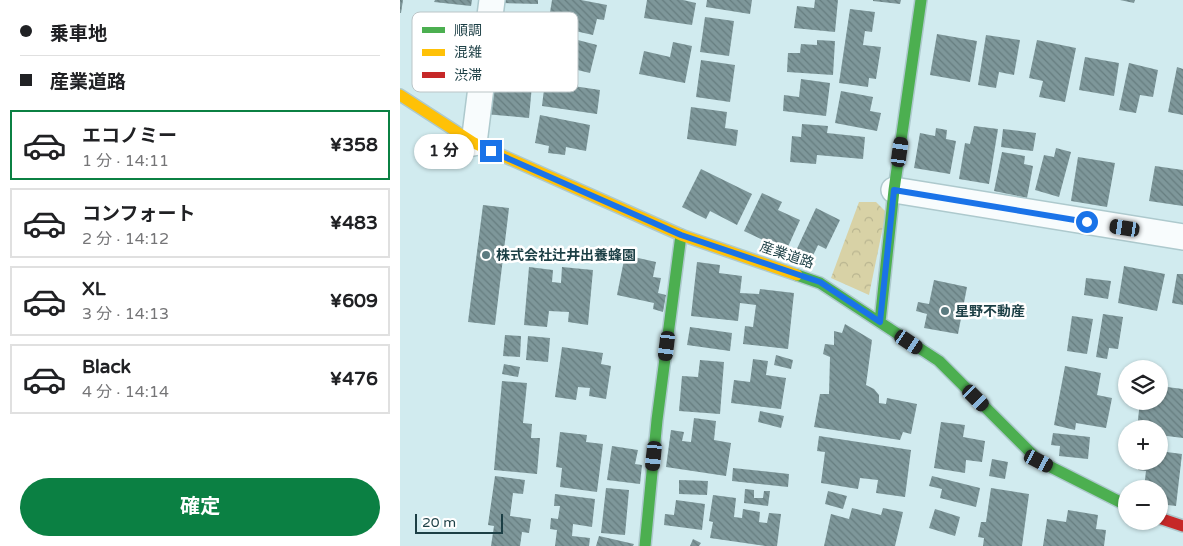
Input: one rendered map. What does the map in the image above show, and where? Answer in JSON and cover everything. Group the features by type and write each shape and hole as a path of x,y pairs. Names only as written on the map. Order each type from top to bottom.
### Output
{"street":[{"path":"880,322 894,190 921,0"},
{"path":"474,143 480,92"},
{"name":"産業道路","path":"400,95 474,143 681,235 820,282 938,361 1039,461 1118,501"},
{"path":"894,190 1183,237"},
{"path":"645,546 658,420 681,235"},
{"path":"1168,521 1183,526"}],"green space":[{"path":"859,202 876,202 886,212 869,295 831,278"}],"building":[{"path":"400,0 403,0 401,13 400,13"},
{"path":"435,0 472,0 471,6 434,2"},
{"path":"503,0 538,0 538,4 502,3"},
{"path":"552,0 581,0 607,5 604,20 597,19 593,35 578,32 578,12 550,12"},
{"path":"647,0 683,0 696,3 692,25 644,18"},
{"path":"707,0 752,0 750,14 706,7"},
{"path":"815,0 838,0 835,32 794,28 797,6 814,8"},
{"path":"873,0 901,0 900,4"},
{"path":"1120,0 1135,0 1134,3"},
{"path":"850,9 875,12 872,32 865,31 863,45 881,47 876,79 869,78 868,87 839,83"},
{"path":"705,17 734,21 729,56 700,52"},
{"path":"937,34 977,41 970,82 930,75"},
{"path":"986,35 1020,40 1014,75 999,72 996,88 978,85"},
{"path":"578,40 597,45 590,73 578,70"},
{"path":"817,40 835,41 833,75 787,72 788,53 800,53 801,44 817,45"},
{"path":"1037,40 1076,48 1065,102 1039,97 1043,81 1029,78"},
{"path":"673,42 692,46 685,83 639,74 644,51 670,57"},
{"path":"1085,57 1119,63 1114,96 1079,90"},
{"path":"701,60 735,65 730,102 696,97"},
{"path":"1129,63 1158,70 1153,97 1140,95 1136,113 1119,110"},
{"path":"1177,67 1183,69 1183,115 1168,112"},
{"path":"801,79 830,83 826,116 783,111 784,95 799,97"},
{"path":"578,87 600,90 597,114 542,106 544,92 578,92"},
{"path":"841,91 873,97 870,111 881,113 877,131 835,123"},
{"path":"487,92 531,92 529,118 485,114"},
{"path":"691,107 727,112 725,128 738,130 736,146 687,139"},
{"path":"540,115 590,125 586,151 566,147 565,155 548,153 549,146 535,143"},
{"path":"802,124 828,126 827,133 865,137 863,159 817,155 816,164 790,162 792,136 801,137"},
{"path":"974,126 998,129 989,184 959,179 965,143 970,144"},
{"path":"936,128 947,130 946,139 956,141 950,174 914,168 920,133 935,136"},
{"path":"1003,129 1036,133 1033,151 1001,147"},
{"path":"1056,148 1071,152 1059,197 1035,190 1044,155 1054,157"},
{"path":"1002,152 1025,156 1024,164 1033,166 1027,198 994,191"},
{"path":"1078,157 1115,163 1107,207 1071,201"},
{"path":"1155,166 1183,170 1183,206 1149,201"},
{"path":"701,169 752,194 737,225 710,211 706,219 682,207"},
{"path":"762,193 782,202 778,210 800,220 786,251 744,231"},
{"path":"483,205 509,208 495,325 468,322"},
{"path":"816,208 840,220 826,249 818,245 810,262 794,255"},
{"path":"625,255 656,262 653,277 661,278 658,293 666,295 663,312 653,309 654,303 617,295"},
{"path":"697,262 720,265 719,273 742,276 740,293 759,294 760,289 794,293 788,349 743,344 745,326 753,327 756,305 740,303 738,321 691,316"},
{"path":"1124,266 1165,274 1157,311 1118,303"},
{"path":"529,267 553,270 552,282 561,283 562,267 593,270 588,325 568,322 569,312 549,311 547,327 524,325"},
{"path":"1177,274 1183,274 1183,305 1172,303"},
{"path":"1086,278 1111,281 1108,299 1084,295"},
{"path":"934,280 967,287 958,334 924,328 927,314 916,311 918,302 929,304"},
{"path":"1103,314 1123,317 1118,349 1109,348 1107,359 1096,357"},
{"path":"1072,316 1093,319 1087,354 1067,351"},
{"path":"845,324 872,340 866,385 874,389 879,395 879,403 886,404 887,398 917,404 911,434 903,432 900,440 814,427 820,394 829,394 830,357 823,354 825,344 834,345 834,331 842,333"},
{"path":"690,327 732,333 730,351 687,345"},
{"path":"505,335 521,336 520,357 503,356"},
{"path":"528,336 550,338 548,362 526,360"},
{"path":"562,347 603,353 601,364 611,366 606,399 589,396 590,388 578,387 576,400 555,397"},
{"path":"776,355 793,360 791,369 774,365"},
{"path":"753,359 768,361 766,375 786,378 781,409 731,403 734,380 750,382"},
{"path":"700,360 724,362 720,414 679,411 682,376 698,377"},
{"path":"504,364 520,367 518,377 502,374"},
{"path":"1065,366 1101,373 1097,395 1112,398 1106,428 1076,423 1075,430 1054,425"},
{"path":"502,381 527,383 523,423 532,424 531,438 540,438 537,474 494,470"},
{"path":"1168,387 1183,389 1183,438 1168,436 1168,420 1138,420 1139,410 1168,410"},
{"path":"760,411 784,416 781,428 758,422"},
{"path":"694,418 716,421 714,440 731,443 726,476 666,467 671,430 684,432 682,441 691,442"},
{"path":"941,422 965,425 963,437 985,441 982,462 966,460 965,473 934,468"},
{"path":"560,432 587,435 586,442 603,444 597,492 560,487 562,468 556,467"},
{"path":"1053,433 1090,437 1088,459 1059,456 1060,446 1051,445"},
{"path":"819,436 911,450 905,497 876,493 878,480 860,478 858,489 821,483 825,452 817,451"},
{"path":"612,446 638,450 635,464 642,465 640,484 607,480"},
{"path":"1168,452 1182,454 1176,506 1168,505 1168,480 1145,480 1146,471 1138,470 1168,470"},
{"path":"992,459 1008,462 1005,479 989,476"},
{"path":"733,468 789,474 788,487 732,481"},
{"path":"495,476 525,480 523,494 513,493 510,516 531,519 529,533 522,532 520,546 491,546 494,526 488,525"},
{"path":"932,476 980,488 976,507 940,498 942,489 929,486"},
{"path":"679,480 708,481 707,495 679,494"},
{"path":"606,488 629,490 625,535 601,533"},
{"path":"991,488 1029,494 1022,546 983,546 984,538 978,537 981,522 986,522"},
{"path":"745,489 754,490 754,498 763,498 764,491 770,491 768,506 744,503"},
{"path":"828,491 847,496 843,509 825,504"},
{"path":"555,494 595,499 592,527 573,524 572,536 590,538 589,546 555,546 557,530 550,529 551,518 558,519 560,506 554,506"},
{"path":"713,495 736,498 734,517 742,518 743,509 760,512 759,522 767,523 769,513 781,514 777,546 710,538 713,522 709,521"},
{"path":"676,500 705,504 702,530 664,525 665,514 674,515"},
{"path":"852,508 881,515 883,508 903,512 895,546 824,546 831,514 849,519"},
{"path":"935,509 960,517 955,536 929,528"},
{"path":"1068,510 1098,515 1096,529 1106,530 1104,546 1043,546 1047,519 1066,522"},
{"path":"599,536 634,544 633,546 596,546"},
{"path":"693,539 701,543 699,546 690,546"}],"traffic: fast":[{"path":"880,322 894,190 921,0"},
{"path":"645,546 657,420 681,235"},
{"path":"797,275 820,283 939,361 1039,461 1118,501"}],"traffic: slow":[{"path":"400,95 474,143 681,235 797,275"}],"traffic: jam":[{"path":"1168,521 1183,526"}],"place":[{"name":"株式会社辻井出養蜂園","path":"486,255"},
{"name":"星野不動産","path":"945,311"}],"route":[{"path":"491,151 681,235 820,282 880,322 894,190 1087,222"}]}
